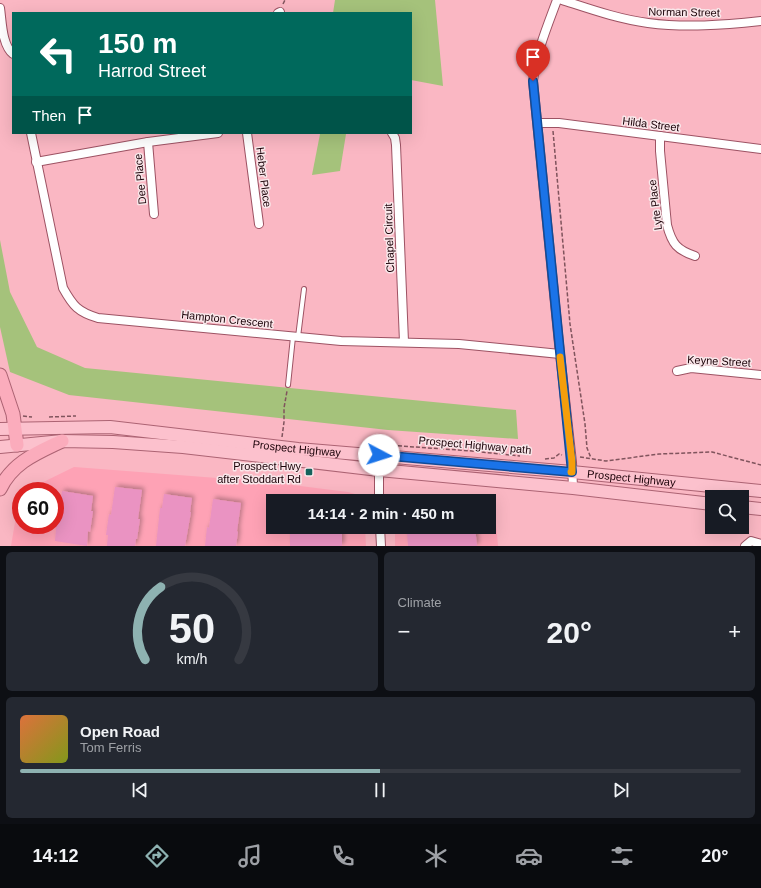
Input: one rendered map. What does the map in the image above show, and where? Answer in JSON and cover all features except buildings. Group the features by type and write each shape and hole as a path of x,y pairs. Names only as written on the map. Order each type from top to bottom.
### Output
{"highway":[{"path":"0,375 13,414 17,445"},
{"path":"0,489 18,464 38,452 62,441"}],"main road":[{"name":"Prospect Highway","path":"0,429 110,427 298,449 381,450 572,472 761,491"},
{"name":"Prospect Highway","path":"0,447 62,441 113,442 183,447 379,470 573,488 705,503"},
{"path":"749,508 761,510"}],"street":[{"path":"558,0 539,49 534,66 533,81 573,488"},
{"name":"Norman Street","path":"562,0 625,19 665,25 710,25 761,21"},
{"path":"0,8 5,41 12,53"},
{"name":"Hilda Street","path":"538,123 552,123 761,149"},
{"name":"Hampton Crescent","path":"31,134 63,288 71,303 85,314 98,318 341,341 459,344 560,354"},
{"path":"36,162 148,142 210,134"},
{"name":"Heber Place","path":"247,134 258,224"},
{"name":"Chapel Circuit","path":"393,134 396,145 404,342"},
{"name":"Lyte Place","path":"660,136 667,225 670,236 676,247 684,253 695,256"},
{"name":"Dee Place","path":"148,142 154,214"},
{"name":"Keyne Street","path":"677,371 691,368 761,375"},
{"path":"380,494 379,470 381,450"},
{"path":"380,534 381,546"},
{"path":"745,546 751,541 761,544"}],"lane":[{"path":"288,386 304,289"}],"path":[{"path":"552,123 570,324 587,448 590,458 606,461 660,454 712,452 761,465"},
{"path":"282,437 284,408 288,386"},
{"name":"Prospect Highway path","path":"381,450 472,451 525,457"},
{"name":"Prospect Highway path","path":"543,459 554,458 559,454"}],"shaded area":[{"path":"74,467 268,482 348,492 355,494 266,494 266,534 365,534 366,546 11,546 13,534 64,534 64,482 43,482"},
{"path":"496,524 498,546 395,546 395,534 496,534"}],"green space":[{"path":"335,0 435,0 443,86 412,80 412,12 333,12"},
{"path":"320,134 346,134 340,171 312,175"},
{"path":"0,240 10,292 37,347 85,368 516,410 518,439 388,430 69,395 10,372 0,327"}],"slow traffic":[{"path":"560,357 572,462 571,472"}],"place":[{"name":"Prospect Hwy after Stoddart Rd","path":"309,472"}],"route":[{"path":"379,455 572,472 533,81"}]}
